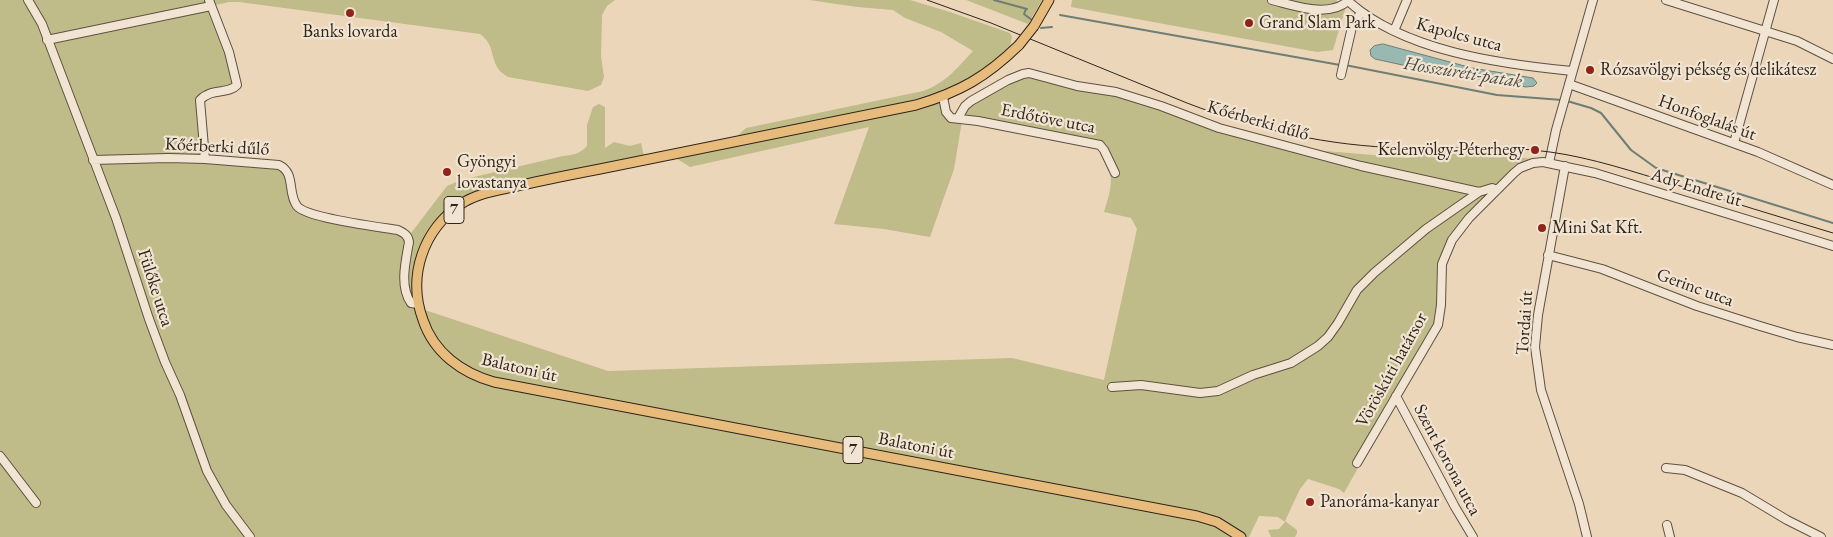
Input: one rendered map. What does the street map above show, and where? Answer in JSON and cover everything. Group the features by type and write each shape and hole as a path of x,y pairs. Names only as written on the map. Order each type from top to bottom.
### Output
{"main road":[{"name":"Balatoni út","path":"1049,0 1034,26 1019,45 984,75 943,97 916,105 558,177 475,197 450,213 438,225 427,240 420,257 416,285 418,304 424,324 437,346 457,365 481,378 1189,514 1217,522 1241,537"}],"street":[{"name":"Fülőke utca","path":"28,0 42,24 118,224 153,329 180,395 207,471 226,505 250,537"},
{"path":"1272,0 1320,10 1342,6 1347,1"},
{"path":"1394,31 1407,0"},
{"path":"1549,163 1562,109 1593,0"},
{"path":"1666,0 1797,41 1833,59"},
{"path":"1734,143 1774,0"},
{"name":"Kapolcs utca","path":"1347,1 1361,12 1394,31 1443,48 1477,58 1520,66 1572,72"},
{"path":"47,40 210,3 229,52 237,85 230,90 212,92 200,100 205,159"},
{"path":"1342,72 1352,27 1361,12"},
{"name":"Kőérberki dűlő","path":"1029,73 1077,86 1116,92 1161,106 1218,128 1361,166 1479,192"},
{"name":"Erdőtöve utca","path":"1029,73 1008,80 971,101 965,106 958,118 988,122 1100,145 1116,173"},
{"name":"Honfoglalás út","path":"1569,84 1734,143 1833,186"},
{"path":"943,97 946,112 951,118 958,118"},
{"name":"Kőérberki dűlő","path":"93,160 168,158 279,165 288,172 294,200 300,210 329,218 398,230 405,233 409,242 404,275 407,295 410,303 418,304"},
{"name":"Vöröskúti határsor","path":"1357,463 1438,325 1441,305 1441,271 1447,249 1469,218 1520,168 1538,162 1549,163"},
{"name":"Ady Endre út","path":"1549,163 1618,180 1833,246"},
{"name":"Tordai út","path":"1565,166 1548,255 1536,335 1537,368 1541,390 1579,504 1586,537"},
{"name":"Kőérberki dűlő","path":"1112,387 1141,385 1200,393 1218,391 1253,375 1291,363 1318,346 1328,337 1357,290 1426,229 1479,192 1492,188 1497,190"},
{"name":"Gerinc utca","path":"1548,255 1602,269 1697,306 1760,326 1792,336 1833,345"},
{"name":"Szent korona utca","path":"1396,396 1473,537"},
{"path":"0,456 36,503"},
{"path":"1666,468 1685,470 1742,492 1787,520 1821,537"},
{"path":"1667,526 1670,537"}],"shaded area":[{"path":"0,0 615,0 607,6 602,15 601,56 604,77 601,85 588,91 508,77 497,67 486,39 480,34 239,2 211,6 237,85 200,100 206,159 285,168 300,209 398,230 408,237 447,186 461,180 573,155 582,151 587,146 587,125 593,107 599,104 605,107 605,148 614,142 630,146 641,143 644,156 470,194 448,208 425,236 416,259 412,289 413,299 419,308 608,371 1012,358 1104,380 1137,229 1131,218 1104,212 1111,180 1109,166 1102,148 962,121 954,169 930,237 884,229 834,224 869,127 690,167 671,155 730,143 746,128 923,91 945,79 973,51 941,32 905,18 893,10 809,0 910,0 1010,33 1012,37 1008,56 943,97 946,112 958,118 965,106 1023,74 1116,92 1176,112 1313,150 1409,158 1410,153 1421,153 1422,150 1463,150 1463,153 1480,152 1533,159 1520,168 1469,218 1447,249 1440,314 1344,493 1339,489 1308,479 1300,489 1285,521 1297,530 1295,537 1271,537 1268,530 1279,529 1285,522 1278,517 1259,516 1249,537 0,537"},
{"path":"966,0 1042,0 1028,24"},
{"name":"Grand Slam Park","path":"1072,0 1336,0 1345,10 1333,50 1317,52 1071,7"}],"water":[{"path":"1383,44 1472,68 1533,78 1537,83 1534,86 1526,87 1430,71 1375,59 1371,56 1370,50 1374,46"}],"waterway":[{"name":"Hosszúréti-patak","path":"994,0 1027,9"},
{"path":"1026,9 1024,14 1032,20"},
{"name":"Hosszúréti-patak","path":"1060,15 1340,65"},
{"path":"1041,28 1052,27"},
{"name":"Hosszúréti-patak","path":"1345,65 1497,95 1562,100"},
{"name":"Hosszúréti-patak","path":"1567,101 1601,113 1631,150 1656,168 1833,223"}],"tram line":[{"path":"927,0 991,23 1213,113 1266,129 1320,140 1376,147 1513,149 1550,152 1629,170 1833,233"}],"place":[{"name":"Banks lovarda","path":"350,13"},
{"name":"Grand Slam Park","path":"1249,23"},
{"name":"Rózsavölgyi pékség és delikátesz","path":"1590,70"},
{"name":"Kelenvölgy-Péterhegy","path":"1535,150"},
{"name":"Gyöngyi lovastanya","path":"447,172"},
{"name":"Mini Sat Kft.","path":"1542,228"},
{"name":"Panoráma-kanyar","path":"1310,502"}]}
